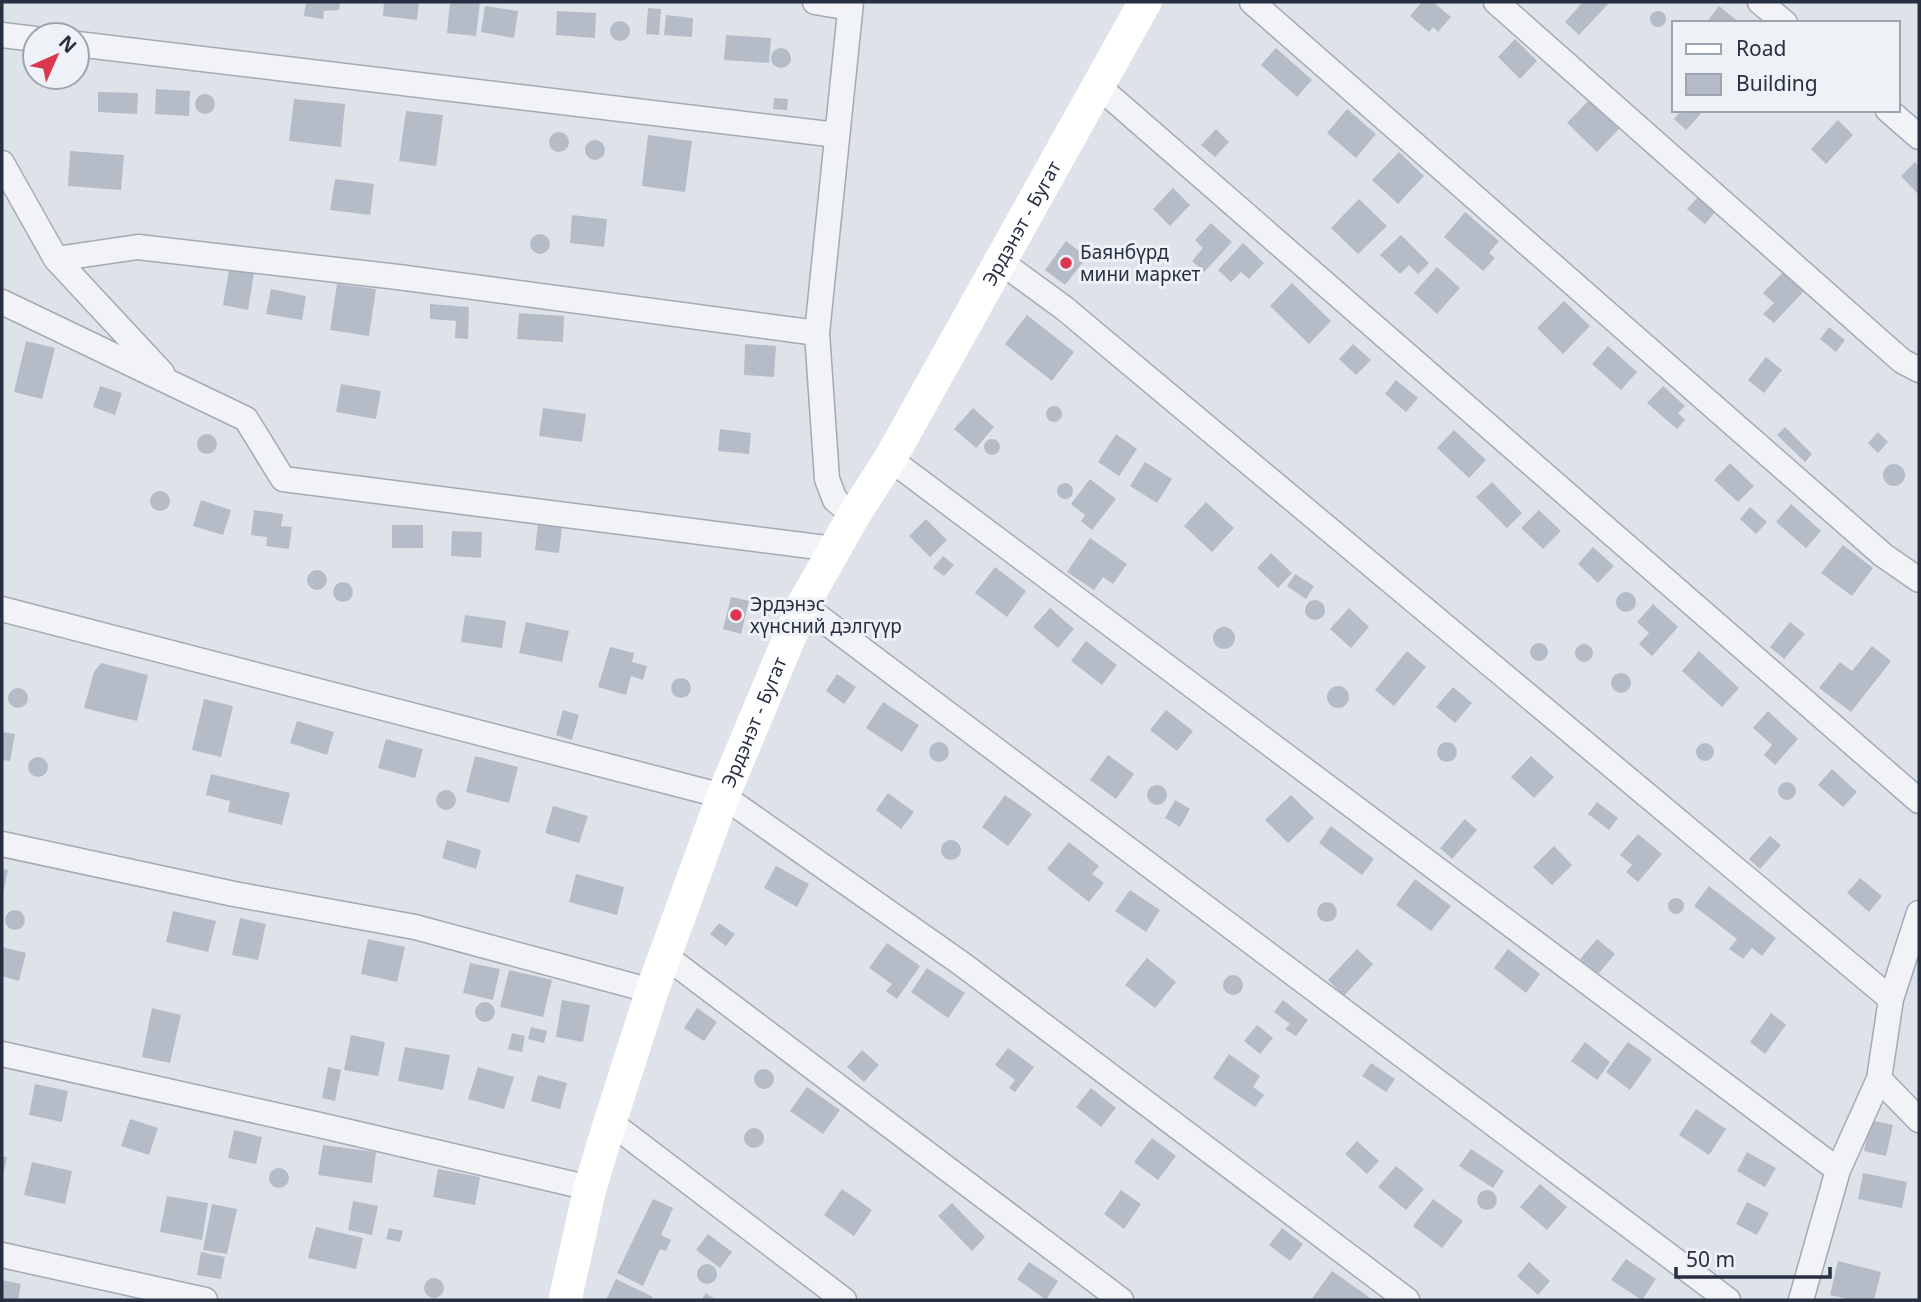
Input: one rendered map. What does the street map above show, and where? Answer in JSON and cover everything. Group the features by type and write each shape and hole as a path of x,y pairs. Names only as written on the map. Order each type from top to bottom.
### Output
{"street":[{"path":"815,2 851,5 817,333 827,479 835,500 854,515"},
{"name":"Эрдэнэт - Бугат","path":"565,1300 590,1188 652,991 723,796 803,605 854,515 890,459 1145,2"},
{"path":"1252,2 1883,555 1919,580"},
{"path":"1496,2 1902,362 1919,370"},
{"path":"1760,2 1783,21"},
{"path":"2,36 21,38"},
{"path":"91,46 837,135"},
{"path":"1098,86 1919,801"},
{"path":"1890,112 1919,137"},
{"path":"2,163 56,259 172,383"},
{"path":"56,259 138,247 384,275 817,333"},
{"path":"1001,262 1085,326 1891,999"},
{"path":"2,302 246,419 282,479 834,549"},
{"path":"890,459 1838,1170"},
{"path":"803,605 1728,1300"},
{"path":"2,610 723,796 962,964 1407,1300"},
{"path":"2,844 234,894 415,927 652,991"},
{"path":"1801,1300 1838,1170 1879,1079 1891,999 1919,913"},
{"path":"664,956 1121,1300"},
{"path":"2,1054 590,1188"},
{"path":"1879,1079 1919,1120"},
{"path":"610,1122 845,1300"},
{"path":"2,1255 205,1300"}],"building":[{"path":"306,2 340,2 339,10 324,11 323,19 304,16"},
{"path":"384,2 419,2 417,20 383,16"},
{"path":"450,2 480,2 476,36 447,33"},
{"path":"1422,2 1433,2 1451,17 1438,32 1433,27 1429,32 1410,16"},
{"path":"1583,2 1610,2 1579,35 1565,22"},
{"path":"485,6 518,11 514,38 481,32"},
{"path":"1719,6 1738,21 1708,21"},
{"path":"648,8 661,9 659,35 646,34"},
{"path":"557,11 596,13 595,38 556,35"},
{"path":"1655,11 1661,11 1666,19 1664,25 1655,27 1650,22 1650,16"},
{"path":"666,15 693,18 692,37 664,35"},
{"path":"620,21 627,24 630,31 627,38 620,41 613,38 610,31 613,24"},
{"path":"726,35 771,38 769,63 724,60"},
{"path":"1515,39 1537,61 1520,79 1498,57"},
{"path":"781,48 788,51 791,58 788,65 781,68 774,65 771,58 774,51"},
{"path":"1276,48 1312,80 1297,97 1261,65"},
{"path":"156,89 190,91 189,116 155,114"},
{"path":"98,92 138,93 137,114 98,112"},
{"path":"205,94 212,97 215,104 212,111 205,114 198,111 195,104 198,97"},
{"path":"774,98 788,99 787,110 773,109"},
{"path":"294,99 345,104 341,147 289,141"},
{"path":"1589,100 1619,129 1597,152 1567,123"},
{"path":"1347,109 1376,134 1356,158 1327,133"},
{"path":"406,111 443,115 436,166 399,161"},
{"path":"1680,112 1702,112 1686,130 1674,119"},
{"path":"1838,120 1853,135 1826,164 1811,149"},
{"path":"1216,129 1229,142 1215,157 1201,145"},
{"path":"559,132 566,135 569,142 566,149 559,152 552,149 549,142 552,135"},
{"path":"648,135 692,141 685,192 642,186"},
{"path":"595,140 602,143 605,150 602,157 595,160 588,157 585,150 588,143"},
{"path":"70,151 124,155 121,190 68,186"},
{"path":"1399,152 1424,176 1398,204 1372,180"},
{"path":"1915,162 1919,167 1919,195 1901,176"},
{"path":"335,179 374,184 370,215 330,210"},
{"path":"1173,188 1190,205 1170,226 1153,209"},
{"path":"1699,196 1716,211 1705,224 1687,209"},
{"path":"1359,199 1387,226 1358,254 1331,228"},
{"path":"1465,212 1499,241 1489,253 1495,258 1483,271 1444,237"},
{"path":"572,215 607,219 604,247 570,243"},
{"path":"1211,223 1232,242 1204,272 1192,261 1203,248 1195,240"},
{"path":"540,234 547,237 550,244 547,251 540,254 533,251 530,244 533,237"},
{"path":"1401,235 1429,263 1418,274 1409,265 1400,274 1380,255"},
{"name":"Баянбүрд мини маркет","path":"1066,241 1087,257 1065,285 1045,270"},
{"path":"1243,243 1264,263 1249,279 1241,272 1231,282 1218,270"},
{"path":"1437,267 1460,288 1437,314 1414,293"},
{"path":"229,270 254,273 248,310 223,305"},
{"path":"1783,272 1804,291 1774,323 1763,314 1774,303 1763,293"},
{"path":"1292,283 1331,321 1309,344 1270,306"},
{"path":"337,284 376,289 369,336 330,330"},
{"path":"271,289 306,296 302,320 266,314"},
{"path":"1564,301 1590,326 1563,354 1537,328"},
{"path":"430,304 469,307 468,339 455,338 456,321 430,319"},
{"path":"519,313 564,316 563,342 517,339"},
{"path":"1027,315 1074,352 1052,381 1005,344"},
{"path":"1829,327 1845,340 1836,352 1820,339"},
{"path":"26,341 55,348 42,399 14,392"},
{"path":"745,344 776,346 774,377 744,375"},
{"path":"1353,344 1371,360 1356,375 1339,359"},
{"path":"1608,346 1637,372 1621,390 1592,364"},
{"path":"1766,357 1782,370 1764,393 1748,380"},
{"path":"1396,380 1418,398 1406,412 1385,394"},
{"path":"341,384 381,391 376,419 336,412"},
{"path":"100,386 122,393 115,415 93,407"},
{"path":"1663,386 1685,406 1678,413 1685,420 1677,429 1647,403"},
{"path":"1051,406 1057,406 1062,414 1060,420 1051,422 1046,417 1046,411"},
{"path":"543,408 586,414 582,442 539,436"},
{"path":"973,408 994,427 976,448 954,429"},
{"path":"1785,427 1812,454 1805,462 1777,435"},
{"path":"720,429 751,433 749,454 718,451"},
{"path":"1454,430 1486,460 1469,478 1437,448"},
{"path":"1878,432 1888,442 1878,453 1868,443"},
{"path":"207,434 214,437 217,444 214,451 207,454 200,451 197,444 200,437"},
{"path":"1116,434 1137,449 1119,476 1098,462"},
{"path":"989,439 995,439 1000,447 998,453 989,455 984,450 984,444"},
{"path":"1145,462 1172,479 1157,503 1130,486"},
{"path":"1730,463 1754,486 1738,502 1714,480"},
{"path":"1894,464 1904,471 1905,475 1898,485 1894,486 1884,479 1883,475 1890,465"},
{"path":"1090,479 1116,499 1092,530 1081,521 1085,515 1071,504"},
{"path":"1492,482 1522,513 1507,528 1476,497"},
{"path":"1062,483 1068,483 1073,491 1071,497 1062,499 1057,494 1057,488"},
{"path":"160,491 167,494 170,501 167,508 160,511 153,508 150,501 153,494"},
{"path":"201,500 231,510 223,535 193,526"},
{"path":"1206,502 1234,528 1212,552 1184,526"},
{"path":"1791,504 1821,531 1806,548 1776,522"},
{"path":"1750,507 1767,522 1756,534 1740,519"},
{"path":"254,510 283,514 281,526 292,527 289,549 266,546 267,537 251,535"},
{"path":"1539,510 1561,531 1543,549 1521,528"},
{"path":"926,519 947,540 930,557 909,536"},
{"path":"538,523 562,526 559,553 535,550"},
{"path":"392,525 423,525 423,548 392,548"},
{"path":"452,531 482,532 481,558 451,556"},
{"path":"1090,538 1127,564 1113,584 1103,577 1094,590 1067,572"},
{"path":"1843,545 1873,568 1852,596 1821,573"},
{"path":"1593,547 1614,566 1598,583 1578,564"},
{"path":"1271,553 1292,573 1278,588 1257,568"},
{"path":"943,556 954,565 944,576 933,568"},
{"path":"995,567 1026,591 1007,617 975,593"},
{"path":"317,570 324,573 327,580 324,587 317,590 310,587 307,580 310,573"},
{"path":"1295,574 1314,586 1306,599 1287,586"},
{"path":"343,582 350,585 353,592 350,599 343,602 336,599 333,592 336,585"},
{"path":"1626,592 1633,595 1636,602 1633,609 1626,612 1619,609 1616,602 1619,595"},
{"path":"731,597 749,601 741,634 723,629"},
{"path":"1315,600 1322,603 1325,610 1322,617 1315,620 1308,617 1305,610 1308,603"},
{"path":"1653,604 1678,627 1652,656 1639,644 1649,633 1637,622"},
{"path":"1050,608 1074,629 1058,648 1033,627"},
{"path":"1349,608 1369,627 1351,648 1330,629"},
{"path":"465,615 506,621 502,648 461,642"},
{"path":"526,622 569,631 562,662 519,653"},
{"path":"1790,622 1805,634 1784,659 1770,647"},
{"path":"1224,627 1232,630 1235,638 1232,646 1224,649 1216,646 1213,638 1216,630"},
{"path":"1086,641 1117,665 1102,685 1071,661"},
{"path":"1535,643 1543,643 1548,652 1546,659 1535,661 1530,656 1530,648"},
{"path":"1584,644 1592,649 1593,653 1588,661 1584,662 1576,657 1575,653 1580,645"},
{"path":"1872,646 1891,661 1851,712 1819,688 1840,662 1852,671"},
{"path":"610,647 634,653 632,662 647,666 643,680 631,676 626,695 598,687"},
{"path":"1407,651 1426,667 1394,706 1375,690"},
{"path":"1699,651 1739,688 1722,707 1682,671"},
{"path":"101,663 148,675 137,721 84,708 94,672"},
{"path":"1621,673 1628,676 1631,683 1628,690 1621,693 1614,690 1611,683 1614,676"},
{"path":"837,674 856,687 844,704 826,691"},
{"path":"681,678 688,681 691,688 688,695 681,698 674,695 671,688 674,681"},
{"path":"1338,686 1346,689 1349,697 1346,705 1338,708 1330,705 1327,697 1330,689"},
{"path":"1453,687 1472,703 1455,723 1436,707"},
{"path":"18,688 25,691 28,698 25,705 18,708 11,705 8,698 11,691"},
{"path":"204,699 233,706 221,757 192,750"},
{"path":"883,702 919,725 902,752 866,728"},
{"path":"563,710 579,715 572,740 556,735"},
{"path":"1166,710 1193,731 1177,751 1150,730"},
{"path":"1768,711 1798,739 1775,765 1764,755 1772,745 1753,728"},
{"path":"297,721 334,732 327,755 290,743"},
{"path":"2,732 15,734 10,761 2,760"},
{"path":"386,739 423,749 415,778 378,768"},
{"path":"939,742 946,745 949,752 946,759 939,762 932,759 929,752 932,745"},
{"path":"1443,742 1451,742 1457,752 1451,762 1443,762 1437,756 1437,748"},
{"path":"1705,743 1711,746 1714,752 1711,758 1705,761 1699,758 1696,752 1699,746"},
{"path":"1108,755 1134,774 1116,799 1090,780"},
{"path":"475,756 518,767 509,803 466,792"},
{"path":"1531,756 1554,777 1534,798 1511,777"},
{"path":"38,757 45,760 48,767 45,774 38,777 31,774 28,767 31,760"},
{"path":"1832,769 1857,792 1843,807 1818,785"},
{"path":"211,774 290,793 282,825 228,812 230,801 206,795"},
{"path":"1787,782 1793,785 1796,791 1793,797 1787,800 1781,797 1778,791 1781,785"},
{"path":"1157,785 1164,788 1167,795 1164,802 1157,805 1150,802 1147,795 1150,788"},
{"path":"446,790 453,793 456,800 453,807 446,810 439,807 436,800 439,793"},
{"path":"888,793 914,812 901,829 876,810"},
{"path":"1005,795 1032,814 1008,846 982,827"},
{"path":"1291,795 1314,818 1288,843 1265,820"},
{"path":"1175,800 1190,809 1180,827 1165,818"},
{"path":"1597,802 1618,818 1609,830 1588,814"},
{"path":"553,806 588,816 579,843 545,833"},
{"path":"1465,819 1477,830 1452,859 1440,848"},
{"path":"1331,826 1374,859 1362,875 1319,843"},
{"path":"1638,834 1662,854 1638,882 1626,872 1632,865 1620,855"},
{"path":"1770,836 1781,845 1760,869 1749,859"},
{"path":"447,840 481,850 476,869 442,858"},
{"path":"951,840 958,843 961,850 958,857 951,860 944,857 941,850 944,843"},
{"path":"1069,842 1099,866 1092,874 1104,883 1089,902 1047,869"},
{"path":"1554,846 1572,865 1552,885 1533,867"},
{"path":"776,866 809,884 797,907 764,888"},
{"path":"2,869 8,870 3,893 2,893"},
{"path":"576,874 624,887 617,915 569,902"},
{"path":"1860,878 1882,896 1869,912 1847,893"},
{"path":"1415,879 1451,906 1431,931 1396,905"},
{"path":"1709,886 1776,938 1762,956 1752,948 1743,959 1729,949 1737,939 1694,906"},
{"path":"1130,890 1160,910 1146,932 1115,911"},
{"path":"1676,898 1684,906 1676,914 1668,906"},
{"path":"1327,902 1334,905 1337,912 1334,919 1327,922 1320,919 1317,912 1320,905"},
{"path":"15,910 22,913 25,920 22,927 15,930 8,927 5,920 8,913"},
{"path":"173,911 216,921 208,952 166,942"},
{"path":"240,918 266,924 258,960 232,955"},
{"path":"719,923 735,934 726,946 710,934"},
{"path":"368,939 405,947 397,982 361,974"},
{"path":"1597,939 1615,954 1598,974 1580,959"},
{"path":"887,943 920,966 897,999 886,991 892,984 869,968"},
{"path":"2,947 26,953 19,981 2,976"},
{"path":"1357,949 1373,964 1344,996 1328,980"},
{"path":"1508,949 1540,974 1526,993 1494,968"},
{"path":"1147,958 1176,982 1155,1008 1125,985"},
{"path":"470,963 500,969 493,1000 463,993"},
{"path":"927,968 965,993 948,1018 911,992"},
{"path":"509,970 552,980 543,1017 500,1007"},
{"path":"1233,975 1240,978 1243,985 1240,992 1233,995 1226,992 1223,985 1226,978"},
{"path":"562,1000 590,1005 583,1042 556,1037"},
{"path":"1283,1000 1308,1020 1296,1036 1285,1029 1290,1024 1274,1012"},
{"path":"485,1002 492,1005 495,1012 492,1019 485,1022 478,1019 475,1012 478,1005"},
{"path":"152,1008 181,1015 170,1063 142,1057"},
{"path":"697,1008 717,1022 704,1041 684,1028"},
{"path":"1771,1013 1786,1025 1765,1054 1750,1042"},
{"path":"1257,1025 1273,1038 1260,1054 1244,1041"},
{"path":"531,1027 547,1031 544,1043 528,1039"},
{"path":"512,1033 525,1036 522,1052 508,1049"},
{"path":"351,1035 385,1042 378,1076 344,1070"},
{"path":"1585,1042 1610,1062 1597,1080 1571,1061"},
{"path":"1628,1042 1652,1059 1630,1090 1606,1072"},
{"path":"405,1047 450,1055 443,1090 398,1081"},
{"path":"1008,1048 1034,1067 1015,1092 1009,1088 1015,1080 995,1065"},
{"path":"862,1050 879,1065 864,1082 847,1067"},
{"path":"1229,1054 1260,1076 1253,1087 1264,1095 1255,1107 1213,1078"},
{"path":"1371,1063 1395,1079 1386,1092 1362,1076"},
{"path":"328,1067 341,1070 335,1101 322,1098"},
{"path":"478,1067 514,1077 504,1109 468,1099"},
{"path":"764,1069 771,1072 774,1079 771,1086 764,1089 757,1086 754,1079 757,1072"},
{"path":"538,1075 567,1083 560,1109 531,1101"},
{"path":"35,1084 68,1091 62,1122 29,1115"},
{"path":"807,1087 840,1110 823,1134 790,1111"},
{"path":"1091,1088 1116,1108 1101,1127 1076,1107"},
{"path":"1696,1109 1726,1129 1709,1155 1679,1135"},
{"path":"130,1119 158,1128 149,1155 121,1146"},
{"path":"1870,1120 1893,1125 1886,1156 1864,1151"},
{"path":"754,1128 761,1131 764,1138 761,1145 754,1148 747,1145 744,1138 747,1131"},
{"path":"234,1130 262,1137 256,1164 228,1158"},
{"path":"1152,1138 1176,1156 1158,1180 1134,1162"},
{"path":"1357,1141 1379,1161 1367,1174 1345,1154"},
{"path":"323,1145 376,1152 372,1183 318,1175"},
{"path":"1471,1149 1504,1171 1493,1188 1459,1166"},
{"path":"1747,1152 1776,1168 1765,1187 1737,1171"},
{"path":"2,1156 7,1157 3,1175 2,1175"},
{"path":"32,1162 72,1171 65,1204 24,1195"},
{"path":"1396,1166 1424,1189 1406,1210 1378,1187"},
{"path":"279,1168 286,1171 289,1178 286,1185 279,1188 272,1185 269,1178 272,1171"},
{"path":"438,1169 480,1177 475,1205 433,1197"},
{"path":"1863,1173 1907,1182 1902,1208 1858,1199"},
{"path":"1540,1184 1567,1207 1547,1230 1520,1207"},
{"path":"842,1189 872,1210 854,1236 824,1215"},
{"path":"1121,1190 1141,1204 1124,1229 1104,1214"},
{"path":"1487,1190 1494,1193 1497,1200 1494,1207 1487,1210 1480,1207 1477,1200 1480,1193"},
{"path":"167,1196 208,1203 202,1240 160,1232"},
{"path":"653,1199 673,1208 661,1235 671,1240 666,1251 660,1249 643,1286 617,1273"},
{"path":"1433,1199 1463,1221 1442,1248 1413,1226"},
{"path":"353,1201 378,1206 372,1235 348,1230"},
{"path":"1747,1202 1769,1213 1757,1235 1736,1224"},
{"path":"952,1203 985,1237 972,1251 938,1216"},
{"path":"212,1204 237,1209 227,1254 203,1250"},
{"path":"316,1227 363,1238 356,1269 308,1258"},
{"path":"389,1228 403,1231 400,1242 386,1239"},
{"path":"1282,1228 1303,1244 1290,1261 1269,1245"},
{"path":"708,1234 732,1252 720,1268 696,1250"},
{"path":"201,1252 225,1257 221,1279 197,1275"},
{"path":"1626,1259 1656,1279 1642,1300 1611,1280"},
{"path":"1838,1261 1881,1272 1874,1300 1853,1300 1830,1295"},
{"path":"1029,1262 1058,1281 1046,1300 1017,1279"},
{"path":"1529,1262 1550,1281 1538,1295 1517,1276"},
{"path":"707,1264 714,1267 717,1274 714,1281 707,1284 700,1281 697,1274 700,1267"},
{"path":"1332,1271 1373,1300 1311,1300"},
{"path":"434,1278 441,1281 444,1288 441,1295 434,1298 427,1295 424,1288 427,1281"},
{"path":"616,1279 653,1297 651,1300 606,1300"},
{"path":"2,1280 21,1284 18,1300 2,1300"},
{"path":"706,1293 716,1300 701,1300"}],"place":[{"name":"Баянбүрд мини маркет","path":"1066,263"},
{"name":"Эрдэнэс хүнсний дэлгүүр","path":"736,615"}]}
